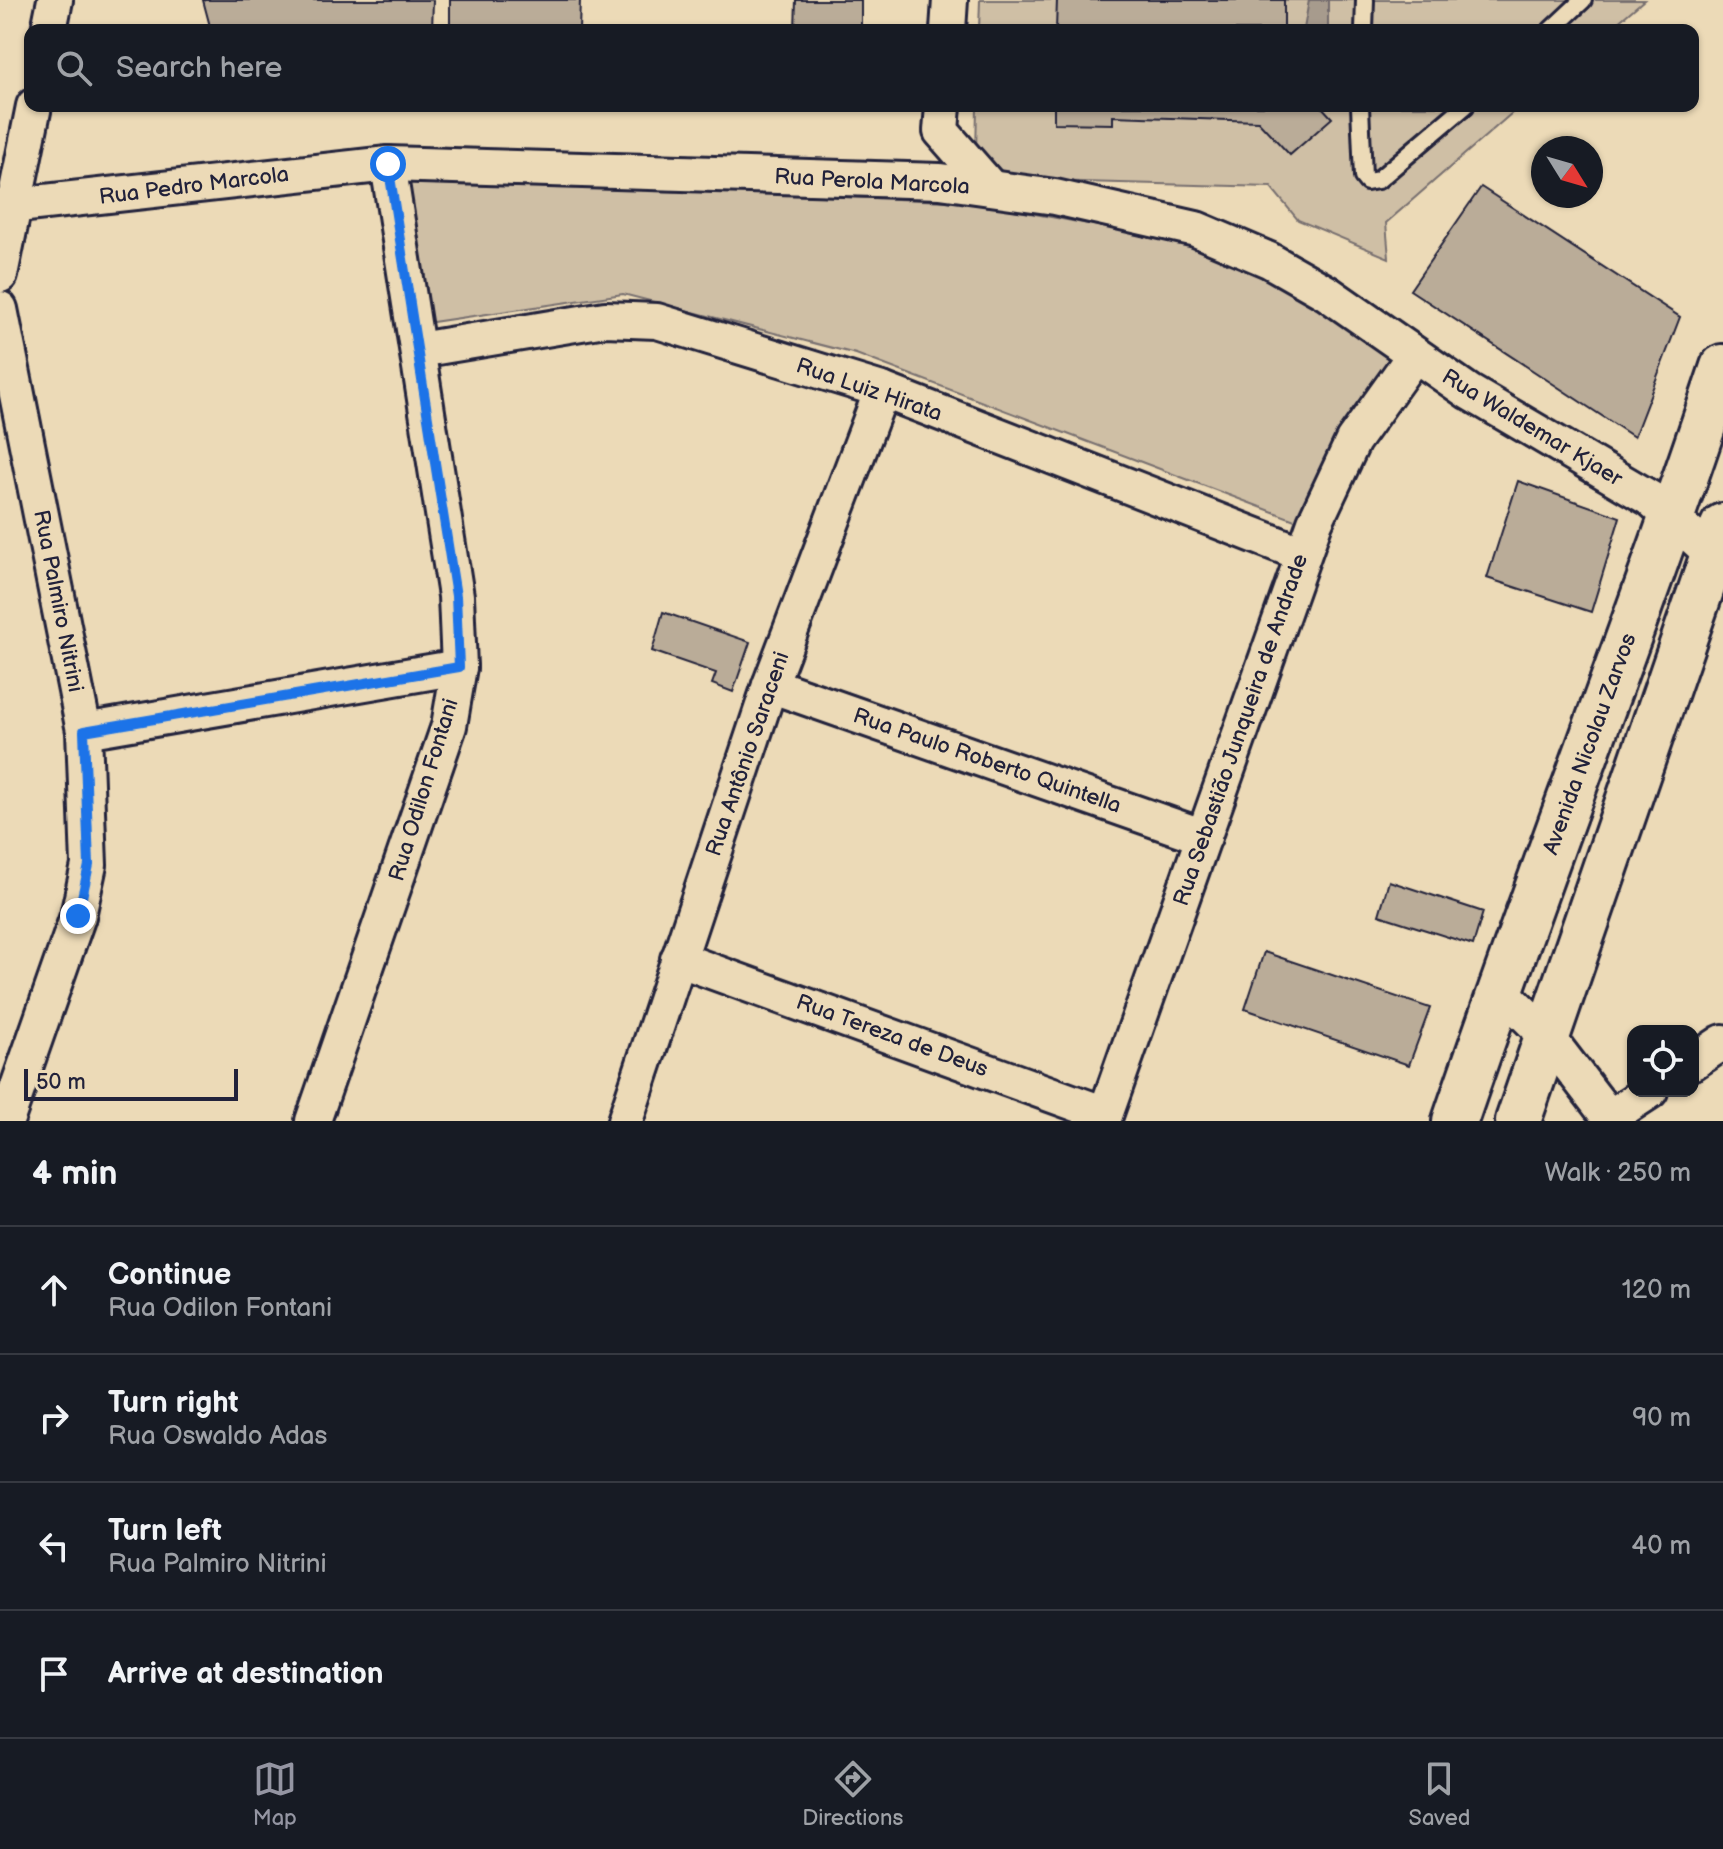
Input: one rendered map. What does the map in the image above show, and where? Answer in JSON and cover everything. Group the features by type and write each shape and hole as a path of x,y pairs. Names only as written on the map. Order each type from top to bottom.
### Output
{"main road":[{"name":"Avenida Nicolau Zarvos","path":"1455,1121 1668,506 1723,367"},
{"path":"1518,1121 1721,544"}],"street":[{"path":"50,24 55,0"},
{"path":"948,24 950,0"},
{"path":"0,275 8,207 32,112"},
{"path":"943,112 941,131 991,188"},
{"name":"Rua Pedro Marcola","path":"8,207 388,164"},
{"name":"Rua Perola Marcola","path":"388,164 940,181 1055,197 1196,229 1269,260 1327,293 1413,357"},
{"name":"Rua Odilon Fontani","path":"313,1121 449,726 459,667 456,596 388,164"},
{"name":"Rua Palmiro Nitrini","path":"0,309 84,731 89,865 78,916 6,1121"},
{"name":"Rua Luiz Hirata","path":"419,350 605,319 657,321 882,390 1303,554"},
{"name":"Rua Waldemar Kjaer","path":"1413,357 1668,506 1721,544"},
{"name":"Rua Sebastião Junqueira de Andrade","path":"1104,1118 1303,554 1353,441 1413,357"},
{"name":"Rua Antônio Saraceni","path":"625,1121 770,685 882,390"},
{"path":"84,731 459,667"},
{"name":"Rua Paulo Roberto Quintella","path":"770,685 1204,837"},
{"name":"Rua Tereza de Deus","path":"678,959 1104,1118"},
{"path":"1500,990 1546,1035 1611,1119 1642,1097"},
{"path":"1699,1058 1723,1042"}],"lane":[{"path":"1364,24 1365,0"},
{"path":"1557,24 1583,0"},
{"path":"1360,112 1363,177 1367,182 1378,180 1458,112"}],"shaded area":[{"path":"980,0 1644,0 1616,24 979,24"},
{"path":"1309,0 1328,0 1328,24 1305,24"},
{"path":"977,112 1513,112 1386,223 1389,258 1298,220 1271,187 1005,180 976,155"},
{"path":"449,181 971,202 1184,242 1274,274 1356,331 1397,366 1300,522 856,354 623,294 419,324 407,182"}],"building":[{"path":"203,0 433,0 432,24 209,24"},
{"path":"450,0 580,0 579,24 450,24"},
{"path":"796,0 861,0 861,24 795,24"},
{"path":"1057,0 1284,0 1284,24 1056,24"},
{"path":"1054,112 1326,112 1332,118 1290,155 1258,121 1113,116 1113,124 1054,123"},
{"path":"1481,187 1680,317 1634,437 1410,290"},
{"path":"1518,481 1620,517 1591,612 1487,578"},
{"path":"663,612 750,642 733,692 712,684 716,673 652,651"},
{"path":"1389,881 1483,912 1473,945 1379,915"},
{"path":"1264,952 1430,1008 1409,1065 1245,1009"}],"route":[{"path":"78,916 89,865 84,731 459,667 456,596 388,164"}]}
